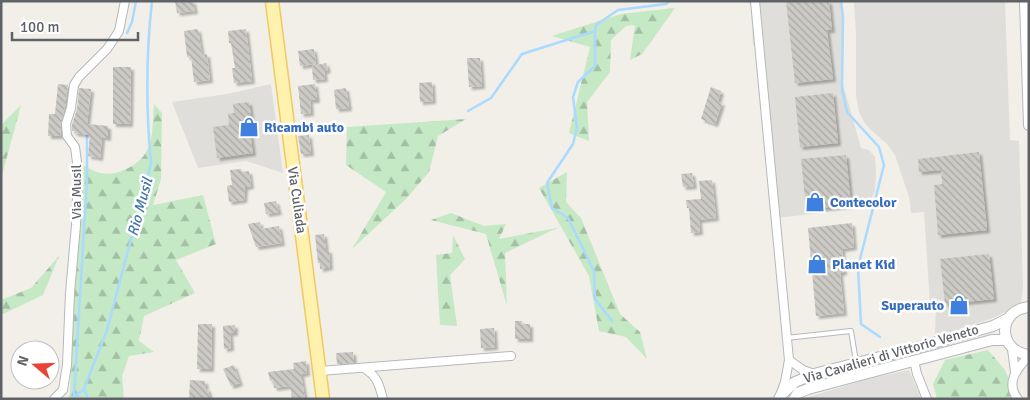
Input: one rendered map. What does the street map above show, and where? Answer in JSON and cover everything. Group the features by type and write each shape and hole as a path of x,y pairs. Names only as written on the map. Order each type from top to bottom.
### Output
{"main road":[{"name":"Via Culiada","path":"272,1 323,399"}],"street":[{"name":"Via Musil","path":"54,399 63,390 67,364 70,293 76,225 78,170 75,147 68,136 66,124 71,108 74,85 78,77 107,49 119,31 125,1"},
{"path":"755,1 789,360 780,397"},
{"path":"1026,1 1029,125"},
{"path":"1025,308 1029,297"},
{"name":"Via Cavalieri di Vittorio Veneto","path":"780,397 795,382 814,374 993,326 1025,308"},
{"path":"1009,318 1005,329 1015,372"},
{"name":"Via Cavalieri di Vittorio Veneto","path":"794,399 798,394 808,389 992,340 1009,345"},
{"path":"1009,345 1022,354 1029,356 1015,372 1013,378 1015,394 1018,399"},
{"path":"320,371 511,356"},
{"path":"918,359 916,374 927,399"},
{"path":"789,360 803,370 814,374"},
{"path":"364,368 373,373 378,381 383,399"}],"lane":[{"path":"786,338 851,331 858,375"},
{"path":"918,347 918,359"}],"shaded area":[{"path":"747,1 842,1 843,84 861,148 869,150 875,157 875,191 869,204 864,208 776,218 760,45 753,45 751,6"},
{"path":"854,1 1005,1 1010,140 1019,141 1023,287 1021,305 993,318 936,335 936,305 930,305 924,212 911,213 909,197 895,155 887,144 864,122 859,112 856,96"},
{"path":"271,84 283,173 246,161 198,168 172,102 227,94"},
{"path":"909,370 921,399 802,399 868,379"}],"green space":[{"path":"675,8 642,54 630,60 635,25 626,26 611,40 610,72 587,102 589,141 569,133 590,47 552,36 621,14"},
{"path":"154,104 162,113 161,179 153,205 203,195 216,244 176,260 195,293 144,316 139,341 154,352 129,356 122,376 124,399 67,399 70,394 79,163 100,173 107,174 121,171 134,165 147,151 150,143"},
{"path":"21,105 1,179 1,125"},
{"path":"466,119 438,136 429,172 406,199 352,249 386,192 346,165 347,127"},
{"path":"567,172 566,202 581,218 620,314 640,332 647,359 626,337 599,331 589,276 539,188"},
{"path":"451,213 484,226 506,224 499,239 557,228 505,253 507,306 486,234 431,220"},
{"path":"453,235 465,259 450,275 457,326 440,325 436,255 452,253"},
{"path":"59,256 43,295 1,315 1,300 31,288"},
{"path":"988,350 1005,370 1018,399 937,399 933,384 945,360"}],"building":[{"path":"175,1 193,1 195,11 177,13"},
{"path":"786,1 829,1 832,30 827,30 833,79 795,83"},
{"path":"198,29 202,55 207,54 210,80 194,82 191,56 187,57 184,31"},
{"path":"246,29 252,81 234,83 232,68 235,68 228,31"},
{"path":"314,49 316,64 300,66 298,51"},
{"path":"467,58 480,58 482,86 469,87"},
{"path":"326,63 328,70 324,71 325,79 313,80 312,66"},
{"path":"113,67 131,67 130,124 113,124"},
{"path":"432,82 433,101 420,102 419,83"},
{"path":"58,84 68,85 60,136 48,136 49,114 55,114"},
{"path":"315,84 317,100 310,100 311,113 301,114 298,86"},
{"path":"711,87 721,91 718,102 722,103 715,124 701,119"},
{"path":"79,88 91,89 87,124 108,126 108,138 102,137 100,158 88,156 90,135 74,133 75,131 72,131"},
{"path":"346,88 349,108 336,109 334,90"},
{"path":"833,93 838,143 800,147 795,97"},
{"path":"249,102 252,123 249,124 253,153 217,158 213,127 229,125 228,114 234,113 233,104"},
{"path":"309,135 311,153 301,154 298,136"},
{"path":"979,152 987,230 938,235 934,185 942,184 941,170 919,172 918,159"},
{"path":"846,155 851,205 806,209 801,159"},
{"path":"241,169 242,172 249,171 251,186 245,187 244,200 229,202 227,186 232,185 230,170"},
{"path":"692,173 694,186 683,187 681,174"},
{"path":"712,180 716,218 699,220 700,232 691,233 689,208 687,208 686,200 701,199 699,181"},
{"path":"276,201 279,212 266,214 264,203"},
{"path":"260,222 261,229 279,226 282,243 256,247 248,224"},
{"path":"852,223 854,247 842,249 844,272 840,273 844,313 816,316 808,228"},
{"path":"324,234 326,250 329,250 330,267 320,269 315,235"},
{"path":"989,254 994,299 945,304 940,259"},
{"path":"515,321 522,321 522,324 530,324 530,339 515,339"},
{"path":"198,324 212,324 211,369 197,369"},
{"path":"235,325 235,333 230,333 231,348 224,349 223,326"},
{"path":"494,328 495,347 481,348 480,329"},
{"path":"353,352 354,363 337,364 336,353"},
{"path":"306,361 307,373 301,374 305,399 292,399 290,386 274,388 273,380 270,381 268,372 294,369 293,363"},
{"path":"234,365 240,383 231,386 223,369"},
{"path":"190,380 205,381 210,399 189,399"}],"waterway":[{"path":"127,33 132,22 136,1"},
{"name":"Rio Musil","path":"72,399 84,389 107,330 151,164 147,82 152,1"},
{"path":"612,321 595,299 594,271 568,218 552,208 547,183 573,144 577,128 573,97 578,82 595,66 596,25 618,10 666,4 669,1"},
{"path":"841,1 843,17 842,89 847,112 879,147 884,165 858,267 861,324 880,337"},
{"path":"468,111 491,98 522,54 595,31"},
{"path":"74,397 87,180 87,133"},
{"path":"84,389 88,399"}],"place":[{"name":"Ricambi auto","path":"249,127"},
{"name":"Contecolor","path":"815,202"},
{"name":"Planet Kid","path":"817,264"},
{"name":"Superauto","path":"959,305"}]}
